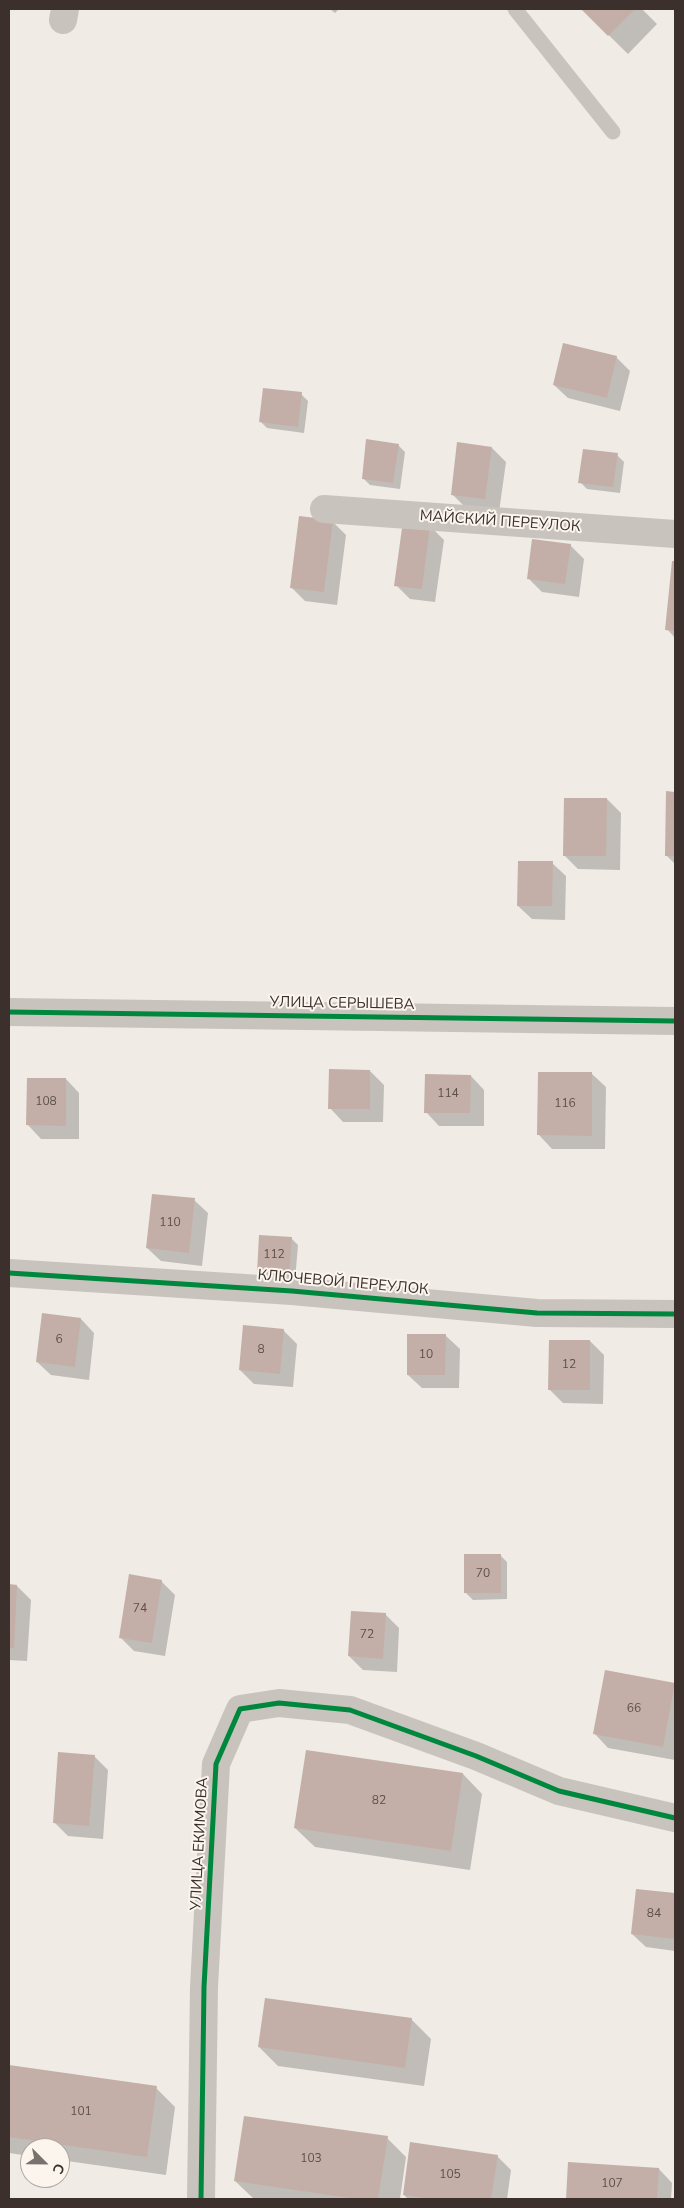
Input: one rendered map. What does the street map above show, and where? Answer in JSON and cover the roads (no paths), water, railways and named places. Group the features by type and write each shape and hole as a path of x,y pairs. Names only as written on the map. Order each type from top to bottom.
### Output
{"street":[{"name":"МАЙСКИЙ ПЕРЕУЛОК","path":"324,509 675,534"},
{"name":"УЛИЦА СЕРЫШЕВА","path":"9,1012 675,1021"},
{"name":"КЛЮЧЕВОЙ ПЕРЕУЛОК","path":"9,1273 292,1291 537,1313 675,1314"},
{"name":"УЛИЦА ЕКИМОВА","path":"201,2199 204,1987 216,1764 240,1708 279,1703 350,1710 476,1756 559,1791 675,1818"}],"lane":[{"path":"515,9 613,132"}]}
